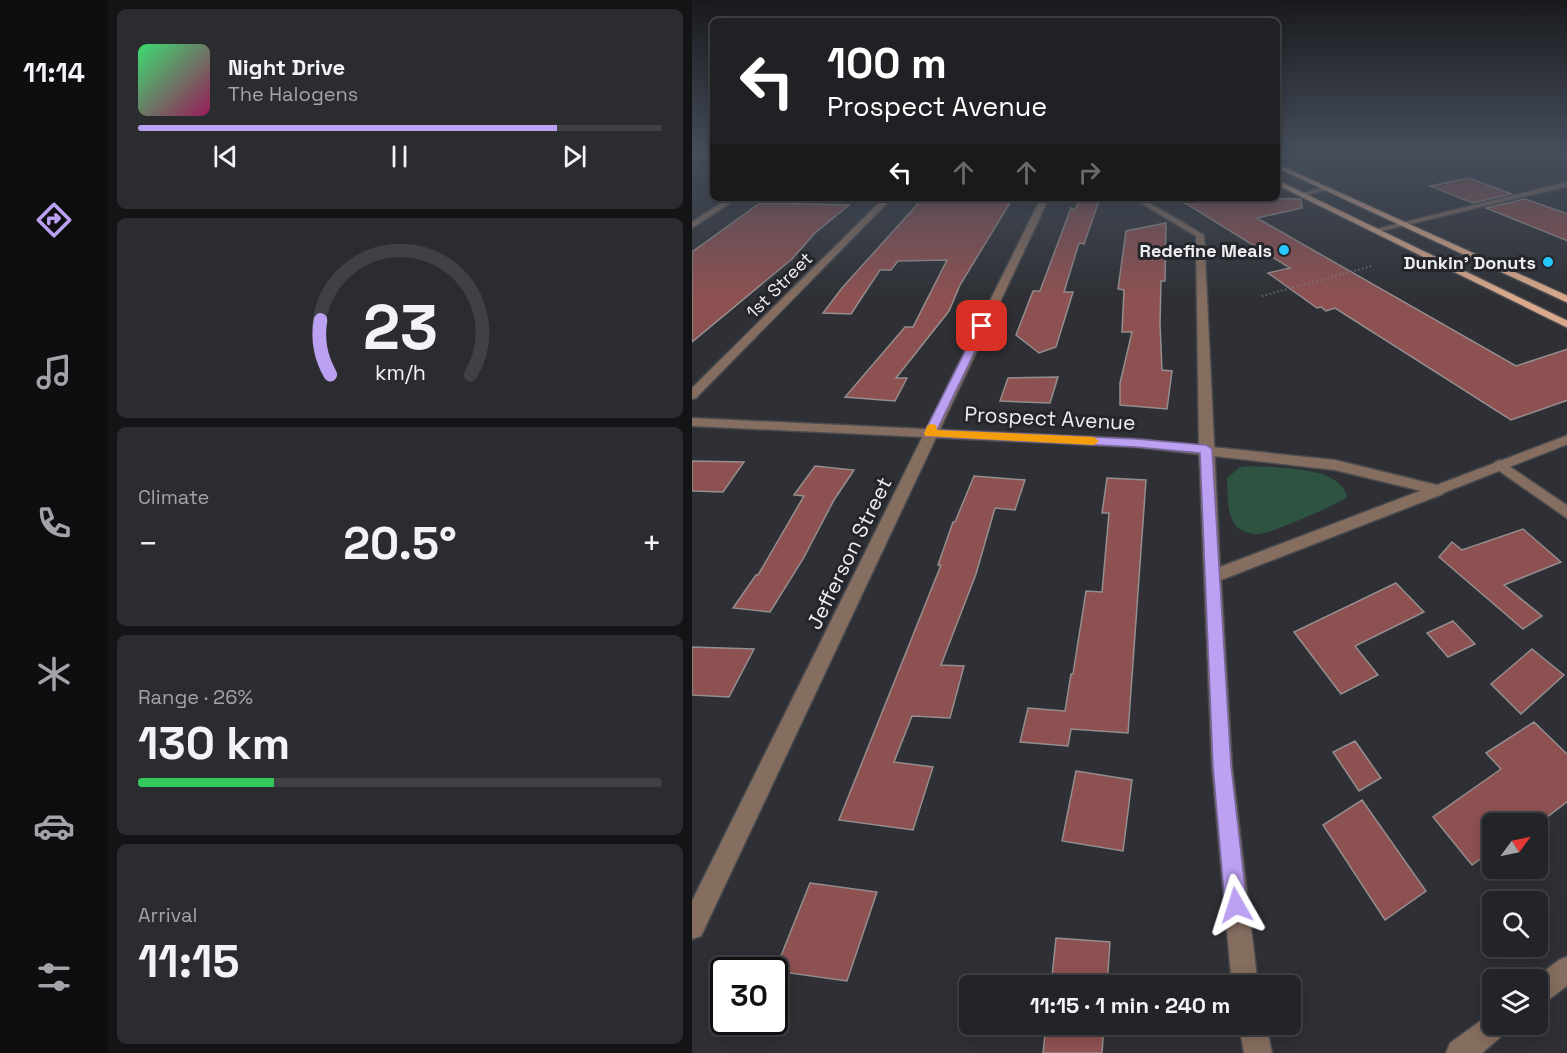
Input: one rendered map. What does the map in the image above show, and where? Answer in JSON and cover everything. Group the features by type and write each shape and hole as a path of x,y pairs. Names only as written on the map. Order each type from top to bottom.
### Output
{"main road":[{"path":"1316,200 1568,325"},
{"path":"1354,200 1568,300"}],"street":[{"path":"1377,230 1500,200"},
{"path":"692,226 730,201"},
{"name":"1st Street","path":"692,395 885,201"},
{"name":"Jefferson Street","path":"692,927 929,433 1044,201"},
{"path":"1141,201 1200,236 1206,449 1222,766 1244,975"},
{"name":"Prospect Avenue","path":"692,422 1136,443 1206,449 1335,465 1438,490"},
{"path":"1212,578 1568,440"},
{"path":"1500,465 1568,514"},
{"path":"1548,984 1568,969"},
{"path":"1254,1035 1258,1053"},
{"path":"1460,1053 1482,1035"}],"path":[{"path":"1262,296 1372,266"}],"green space":[{"path":"1240,467 1290,468 1320,474 1333,479 1342,487 1347,497 1265,533 1253,534 1237,527 1231,517 1228,504 1227,478"}],"building":[{"path":"1301,200 1302,208 1257,218 1516,366 1568,349 1568,400 1511,420 1335,308 1326,311 1321,307 1317,308 1268,273 1290,268 1182,201"},
{"path":"1466,200 1485,200 1473,203"},
{"path":"1528,200 1568,214 1568,241 1486,208"},
{"path":"920,201 1011,201 960,285 949,311 896,378 907,378 895,401 845,397 905,327 913,327 947,260 898,261 891,270 880,270 851,314 823,313 842,288"},
{"path":"1079,201 1099,201 1084,244 1079,243 1064,292 1073,292 1056,347 1039,353 1016,335 1033,291 1040,291 1071,208 1075,210"},
{"path":"760,203 849,205 815,233 792,259 692,342 692,252"},
{"path":"1166,223 1165,281 1161,281 1160,324 1162,370 1172,371 1167,409 1120,405 1120,383 1132,332 1122,332 1124,290 1118,289 1126,231"},
{"path":"1058,377 1050,403 1000,401 1008,378"},
{"path":"692,461 744,462 723,492 692,491"},
{"path":"815,466 854,470 834,500 803,559 770,612 733,608 758,575 804,496 794,495"},
{"path":"974,476 1025,480 1015,510 995,508 976,574 941,665 964,666 950,718 912,716 894,762 933,767 913,830 839,820 941,565 938,565 953,522 955,522"},
{"path":"1107,478 1146,480 1128,733 1071,729 1068,746 1020,742 1028,708 1065,711 1086,591 1102,592 1109,513 1102,513"},
{"path":"1523,529 1561,562 1504,585 1542,616 1523,629 1439,557 1452,542 1462,550"},
{"path":"1396,583 1424,612 1355,646 1378,675 1341,694 1294,632"},
{"path":"1453,621 1475,644 1448,657 1427,633"},
{"path":"692,647 754,649 729,697 692,695"},
{"path":"1532,649 1564,675 1521,714 1491,684"},
{"path":"1534,722 1568,755 1568,801 1548,816 1548,813 1482,813 1482,858 1472,865 1433,817 1501,769 1486,753"},
{"path":"1355,741 1381,778 1359,791 1333,752"},
{"path":"1076,771 1132,780 1123,851 1062,841"},
{"path":"1362,800 1426,891 1385,920 1323,825"},
{"path":"810,883 877,892 847,981 788,973 788,957 781,957"},
{"path":"1056,938 1110,942 1108,975 1052,975"},
{"path":"1045,1035 1103,1035 1102,1053 1043,1053"}],"slow traffic":[{"path":"932,428 929,433 1094,441"}],"place":[{"name":"Redefine Meals","path":"1284,250"},
{"name":"Dunkin' Donuts","path":"1548,262"}],"route":[{"path":"982,326 929,433 1136,443 1206,449 1222,766 1236,905"}]}
